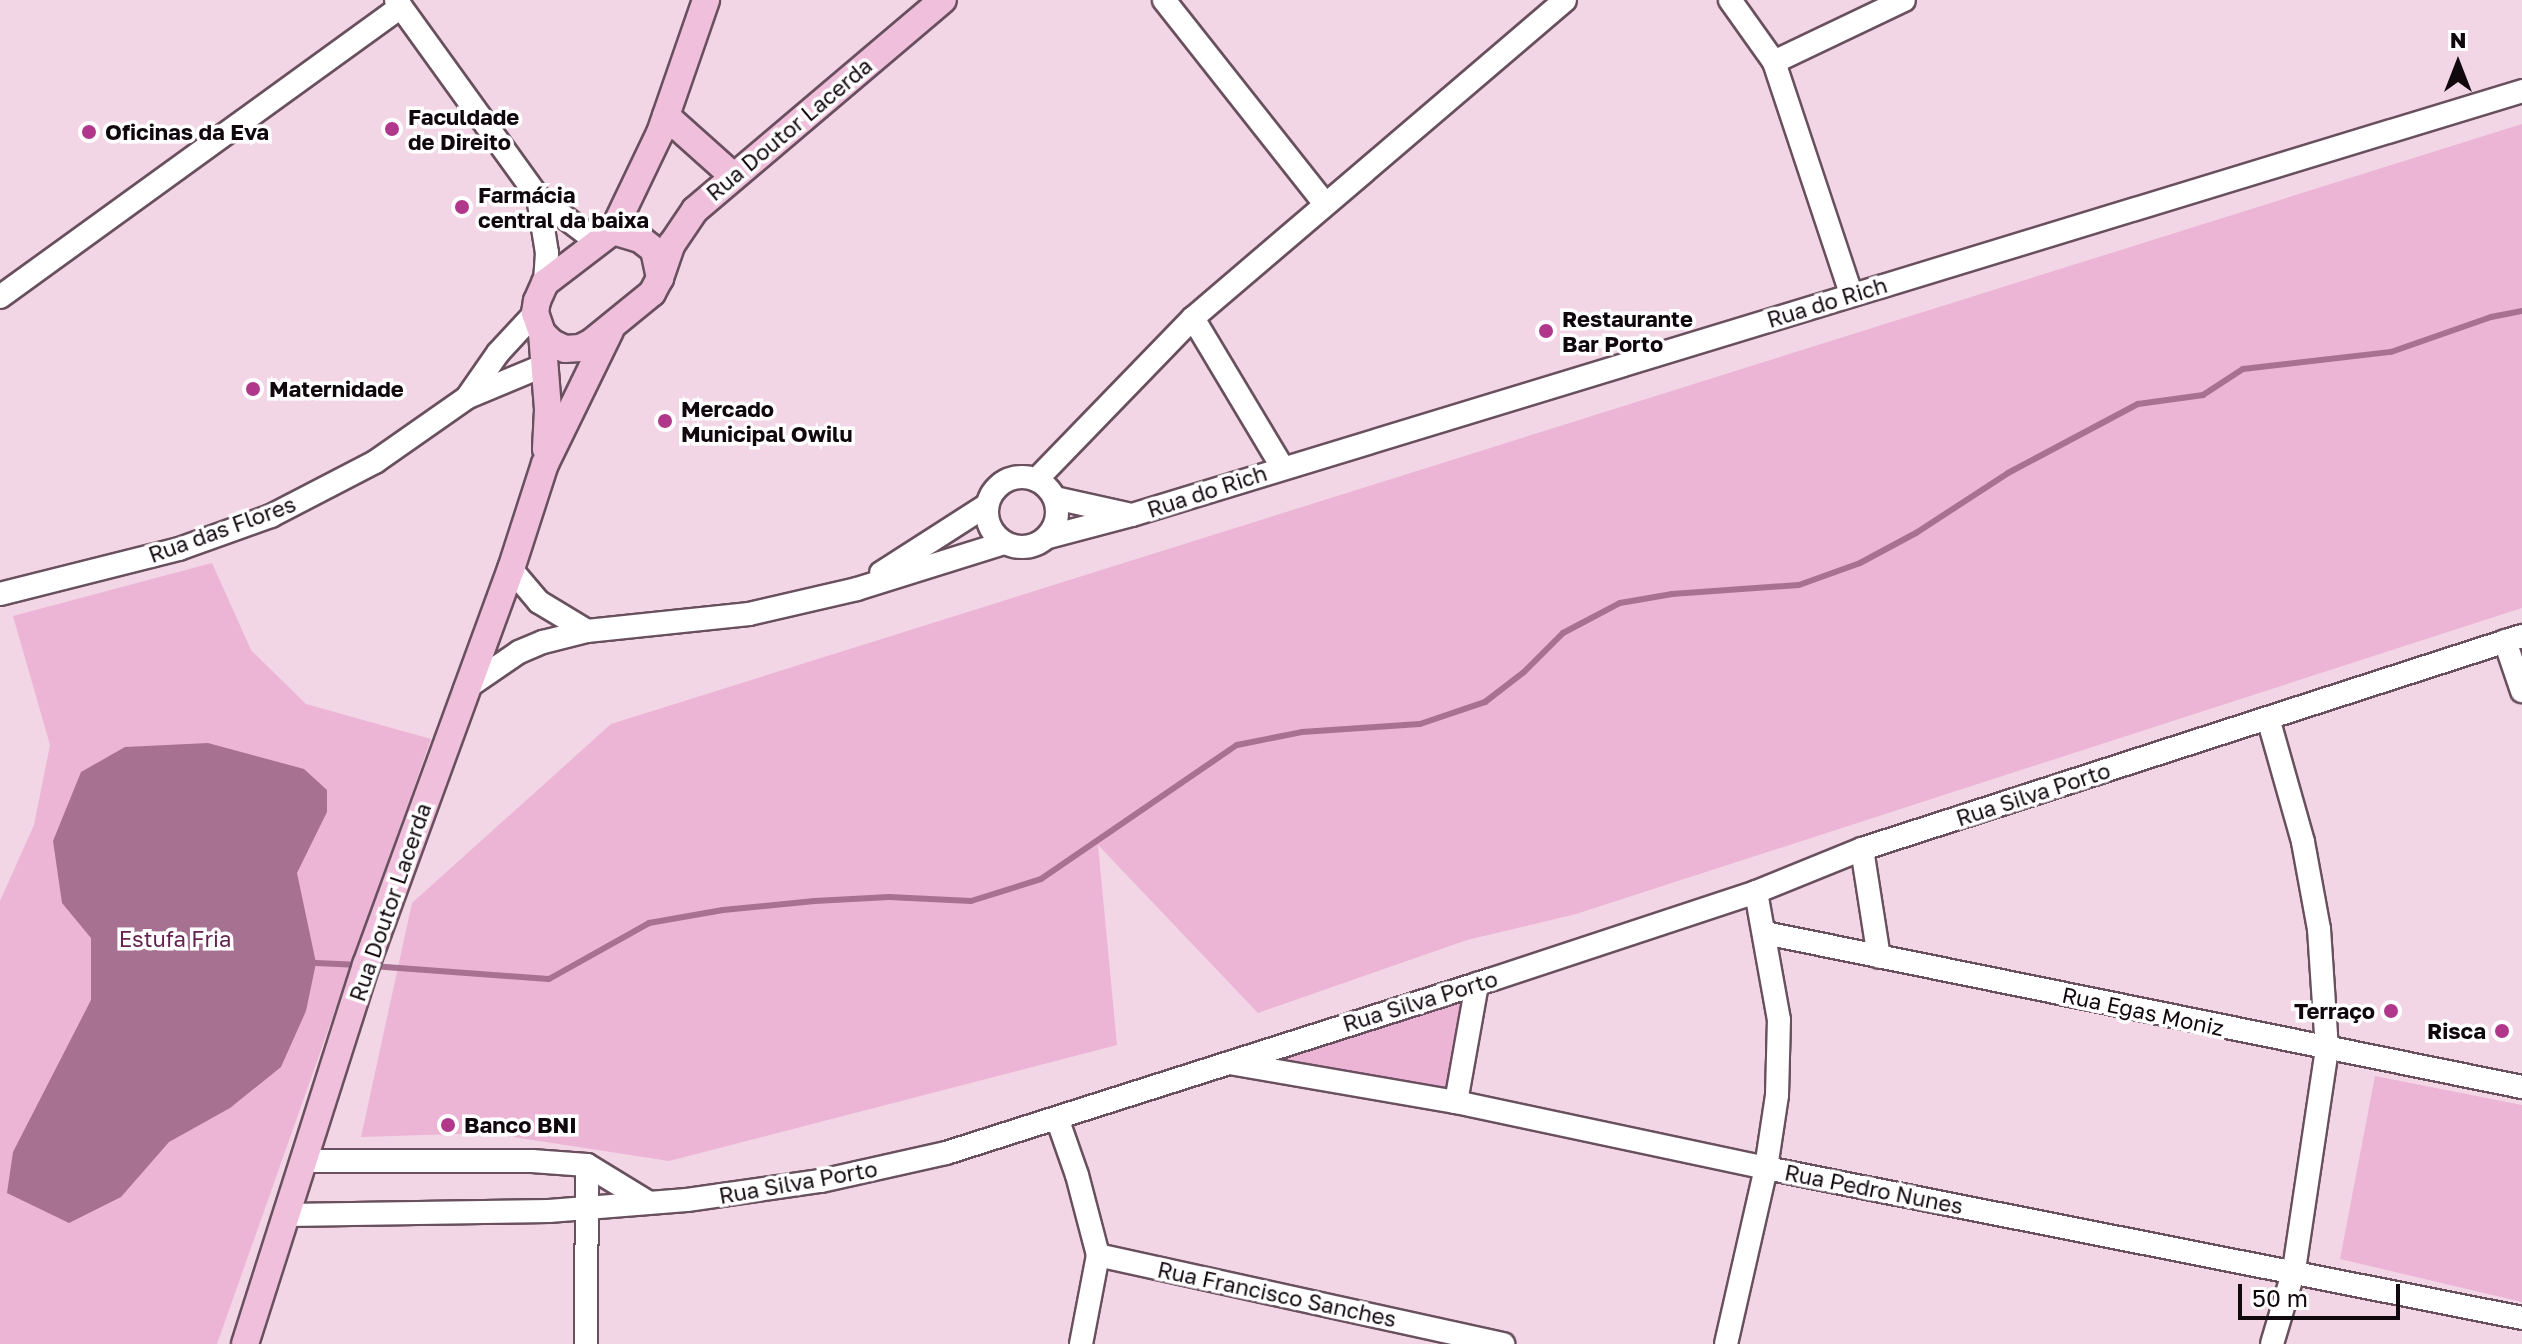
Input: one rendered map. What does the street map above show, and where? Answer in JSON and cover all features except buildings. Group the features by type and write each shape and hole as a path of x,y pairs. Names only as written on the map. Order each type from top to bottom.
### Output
{"main road":[{"path":"580,348 565,349 538,323 545,283 605,237 640,179 666,116 706,0"},
{"name":"Rua Doutor Lacerda","path":"545,365 610,331 652,293 672,244 695,210 943,0"},
{"path":"666,116 733,176"},
{"path":"605,237 640,239 654,250 660,278"},
{"name":"Rua Doutor Lacerda","path":"538,323 548,410 545,464"},
{"name":"Rua Doutor Lacerda","path":"245,1344 366,965 511,569 545,464 610,331"}],"street":[{"path":"1164,0 1325,204"},
{"path":"1036,480 1193,318 1565,0"},
{"path":"1730,0 1774,62 1851,294"},
{"path":"1774,62 1904,0"},
{"path":"0,297 398,3 538,197 605,237"},
{"name":"Rua do Rich","path":"1048,537 1132,515 2522,91"},
{"path":"538,197 547,253 545,283"},
{"path":"1193,318 1282,467"},
{"name":"Rua das Flores","path":"468,397 498,353 538,323"},
{"name":"Rua das Flores","path":"0,594 179,549 271,516 375,462 468,397 545,365"},
{"path":"465,689 519,652 587,631 749,614 857,589 1004,543 1027,548 1048,537 1058,512 1055,498 1048,487 1036,480 1009,479 991,494 987,505 990,527 1004,543"},
{"name":"Rua do Rich","path":"1055,498 1132,515"},
{"path":"857,589 987,505"},
{"path":"511,569 539,602 587,631"},
{"path":"2513,638 2522,691"},
{"name":"Rua Silva Porto","path":"287,1215 586,1208 687,1200 821,1181 946,1153 1477,984 1756,892 1862,849 2513,638"},
{"path":"2268,718 2303,842 2319,929 2327,1049 2294,1270 2272,1344"},
{"path":"1862,849 1879,957"},
{"path":"1726,1344 1766,1168 1777,1095 1779,1020 1756,892"},
{"name":"Rua Egas Moniz","path":"1765,933 2522,1087"},
{"path":"1456,1102 1477,984"},
{"name":"Rua Pedro Nunes","path":"1225,1062 1456,1102 1766,1168 2294,1270 2522,1318"},
{"path":"1057,1118 1098,1255 1081,1344"},
{"path":"304,1161 532,1161 587,1165 646,1201"},
{"path":"586,1344 587,1165"},
{"name":"Rua Francisco Sanches","path":"1098,1255 1503,1344"}],"green space":[{"path":"2522,124 2522,608 1576,914 1467,940 1258,1013 1098,845 1117,1045 669,1161 487,1133 361,1137 412,903 611,724"},
{"name":"Estufa Fria","path":"212,563 251,650 306,704 431,739 217,1344 0,1344 0,901 34,825 50,745 13,616"},
{"path":"1468,994 1449,1089 1261,1060"},
{"path":"2375,1076 2522,1105 2522,1302 2340,1259"}],"shaded area":[{"path":"208,743 304,769 327,790 327,812 297,873 316,963 306,1011 281,1067 230,1108 169,1142 121,1197 69,1223 7,1193 13,1152 91,1000 91,938 62,903 53,841 81,772 125,747"}],"waterway":[{"path":"372,966 549,979 649,923 723,910 815,901 889,897 971,901 1041,879 1237,745 1302,732 1420,724 1485,702 1524,672 1563,633 1620,603 1672,594 1799,585 1860,563 1916,533 2008,473 2138,404 2203,395 2243,369 2391,352 2491,317 2522,311"},
{"path":"316,963 360,965"}],"place":[{"name":"Faculdade de Direito","path":"392,129"},
{"name":"Oficinas da Eva","path":"89,132"},
{"name":"Farmácia central da baixa","path":"462,207"},
{"name":"Restaurante Bar Porto","path":"1546,331"},
{"name":"Maternidade","path":"253,389"},
{"name":"Mercado Municipal Owilu","path":"665,421"},
{"name":"Terraço","path":"2391,1011"},
{"name":"Risca","path":"2502,1031"},
{"name":"Banco BNI","path":"448,1125"}]}
